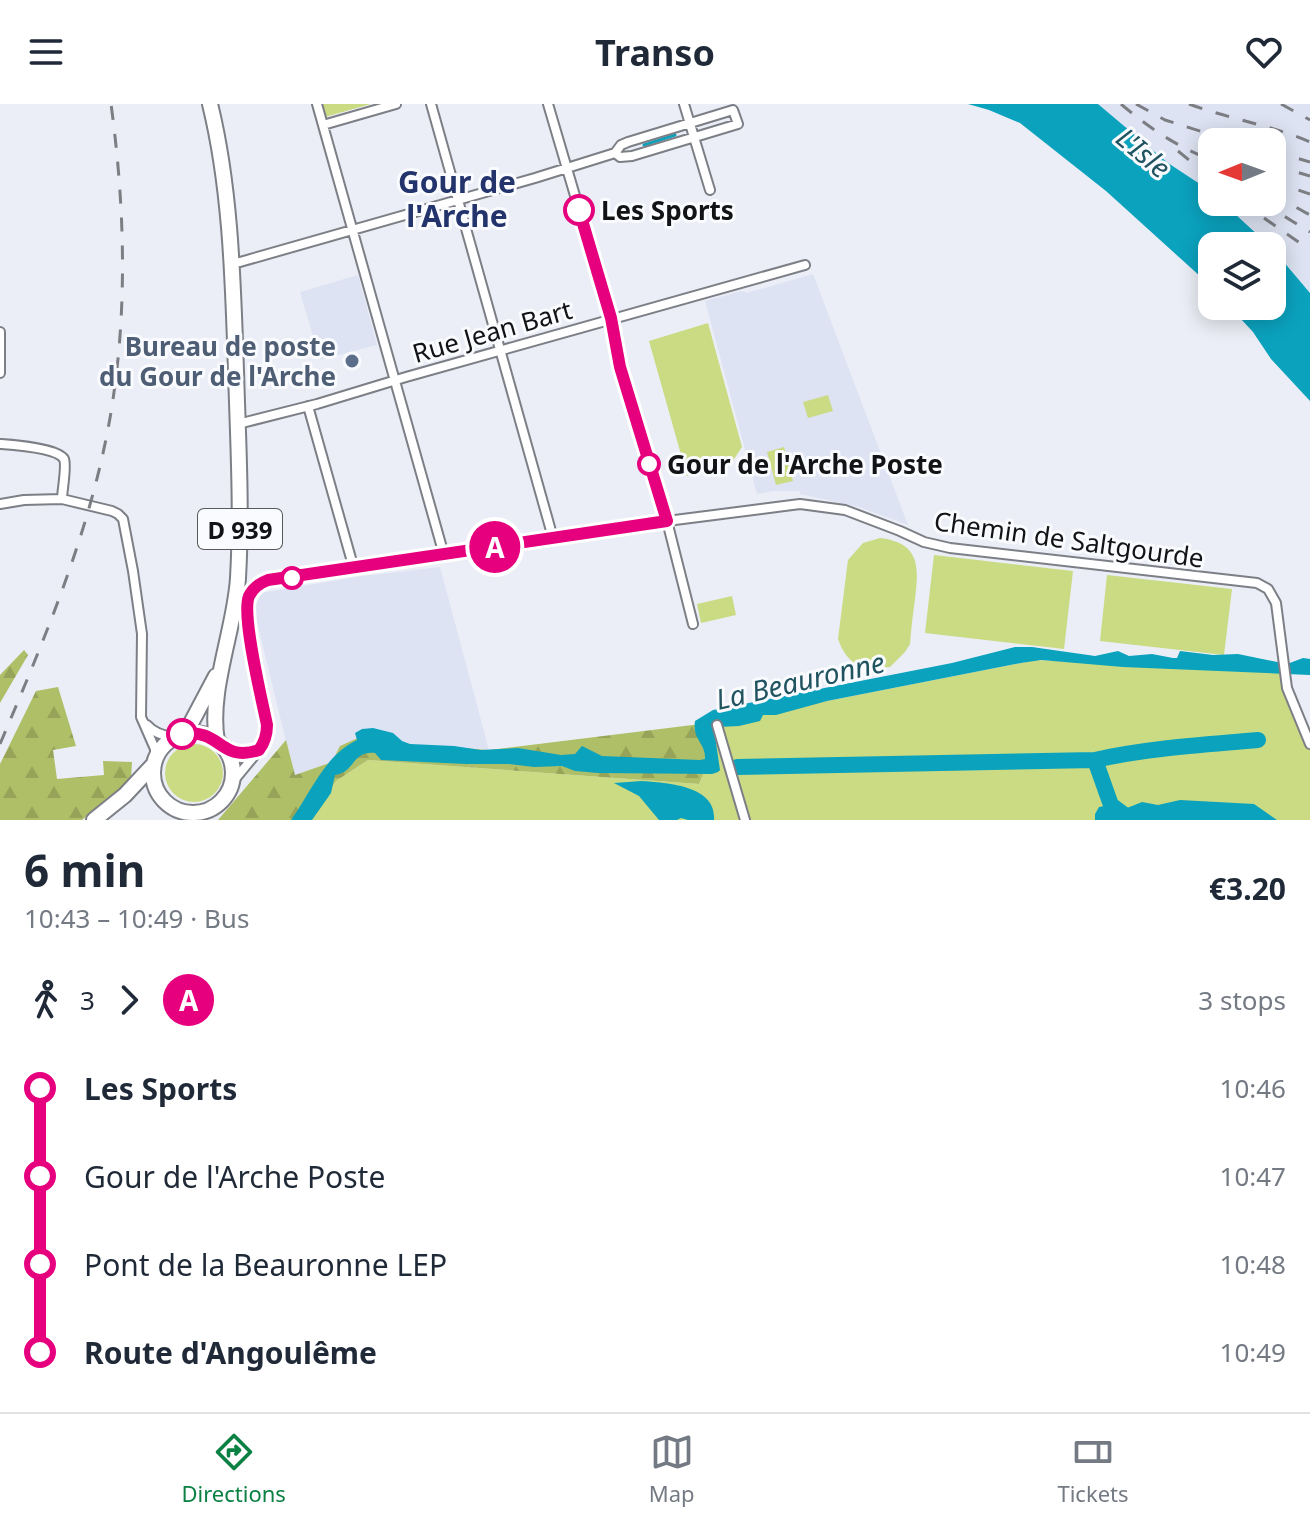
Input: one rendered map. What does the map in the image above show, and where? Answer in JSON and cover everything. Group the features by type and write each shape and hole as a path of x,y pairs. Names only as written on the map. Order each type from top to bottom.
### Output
{"main road":[{"name":"D 939","path":"214,106 230,263 241,480 233,618 218,689 215,731 221,745"},
{"name":"D 939","path":"178,736 189,727 225,653"},
{"path":"94,820 125,795 166,743 178,736 201,733 221,745 233,769 227,794 198,816 177,810 140,789 125,795"},
{"path":"154,761 153,779 173,820"}],"street":[{"path":"317,104 444,555"},
{"path":"323,125 396,104"},
{"path":"431,104 553,538"},
{"path":"548,104 611,318 620,367 667,521 693,624"},
{"path":"684,104 710,190"},
{"path":"230,263 567,168 615,153 628,142 733,110 738,124 633,156 620,157 615,153"},
{"path":"628,142 634,143 636,151 633,156"},
{"name":"Rue Jean Bart","path":"238,424 805,265"},
{"path":"0,332 0,373"},
{"path":"311,405 354,569"},
{"path":"0,444 46,450 60,456 65,466 62,499"},
{"path":"0,504 62,499 112,511 123,519 142,634 141,717 155,749 154,761"},
{"name":"Chemin de Saltgourde","path":"259,750 267,734 267,725 247,620 247,603 257,587 268,580 800,504 845,510 924,542 950,548 1257,583 1268,589 1276,603 1285,674 1293,706 1310,744"},
{"path":"141,717 152,730 165,736 178,736"},
{"path":"717,725 745,820"},
{"path":"221,745 241,754 259,750"},
{"path":"231,784 259,750"}],"shaded area":[{"path":"1098,104 1310,104 1310,293 1286,263 1286,232 1256,232 1238,216 1286,216 1286,128 1198,128 1198,183 1168,163"},
{"path":"813,274 908,525 859,507 800,494 800,491 757,494 705,301 742,291 747,293"},
{"path":"358,275 377,345 320,360 300,292"},
{"path":"440,567 489,750 401,744 294,775 254,609 261,593"}],"green space":[{"path":"322,104 371,104 325,117"},
{"path":"708,323 742,447 732,462 687,476 649,341"},
{"path":"828,395 833,411 808,418 803,402"},
{"path":"784,447 793,481 776,485 767,452"},
{"path":"880,538 903,545 910,551 916,567 910,644 890,667 864,666 852,661 838,639 848,560 863,543"},
{"path":"934,555 1073,571 1064,649 925,633"},
{"path":"1107,575 1232,589 1224,655 1100,641"},
{"path":"732,596 736,615 701,623 697,604"},
{"path":"24,650 28,655 0,703 0,675"},
{"path":"1036,660 1280,671 1310,751 1310,820 310,820 336,781 368,760 699,784 725,721"},
{"path":"58,687 76,746 53,750 57,779 104,775 103,761 132,762 131,779 82,820 0,820 0,764 36,691"},
{"path":"725,721 699,784 368,760 336,781 310,820 218,820 286,740 295,775 332,762 340,746 369,733 402,744 489,750"},
{"path":"194,744 214,753 223,773 214,793 194,802 174,793 165,773 174,753"}],"water":[{"name":"L'Isle","path":"968,104 1098,104 1168,163 1198,183 1198,216 1237,216 1255,232 1198,232 1198,274 1106,191 1020,123"},
{"path":"1286,265 1310,293 1310,401 1271,359 1242,320 1286,320"},
{"path":"1015,647 1095,656 1118,651 1129,656 1152,654 1173,658 1177,658 1180,651 1238,654 1287,664 1303,658 1310,659 1310,675 1123,667 1041,660 1021,663 827,701 776,715 763,715 760,721 739,726 719,727 715,736 720,770 712,774 598,773 575,771 562,766 381,760 375,753 367,753 357,758 347,770 335,775 331,793 312,820 291,820 327,765 357,740 355,733 362,729 393,733 410,744 481,750 518,748 561,755 575,754 582,746 602,756 700,760 705,759 705,754 695,733 695,721 713,710 952,663"},
{"path":"642,781 676,785 699,793 713,808 714,820 659,820 639,796 614,783"},
{"path":"1180,800 1254,804 1277,820 1095,820 1099,807 1111,805 1127,808 1142,802 1158,805"}],"waterway":[{"path":"644,145 675,135"},
{"name":"La Beauronne","path":"1095,760 1155,750 1258,740"},
{"name":"La Beauronne","path":"737,767 1095,760 1111,805 1131,820"}],"railway":[{"path":"0,744 78,543 91,502 110,418 122,300 122,221 111,104"},
{"path":"1121,104 1164,136 1198,154"},
{"path":"1136,104 1165,120 1198,130"},
{"path":"1189,104 1310,142"},
{"path":"1281,104 1310,120"},
{"path":"1178,151 1198,167"},
{"path":"1286,155 1310,162"},
{"path":"1286,169 1310,176"},
{"path":"1286,186 1310,194"},
{"path":"1286,202 1310,215"},
{"path":"1261,216 1310,250"},
{"path":"1284,216 1310,232"}],"bus line":[{"name":"A","path":"182,734 201,733 225,749 241,754 259,750 264,744 267,725 246,616 247,603 253,590 268,580 667,521 620,367 611,318 579,210"}],"place":[{"name":"Les Sports","path":"579,210"},
{"name":"Bureau de poste du Gour de l'Arche","path":"352,361"},
{"name":"Gour de l'Arche Poste","path":"649,464"}],"district":[{"name":"Gour de l'Arche","path":"457,198"}]}
